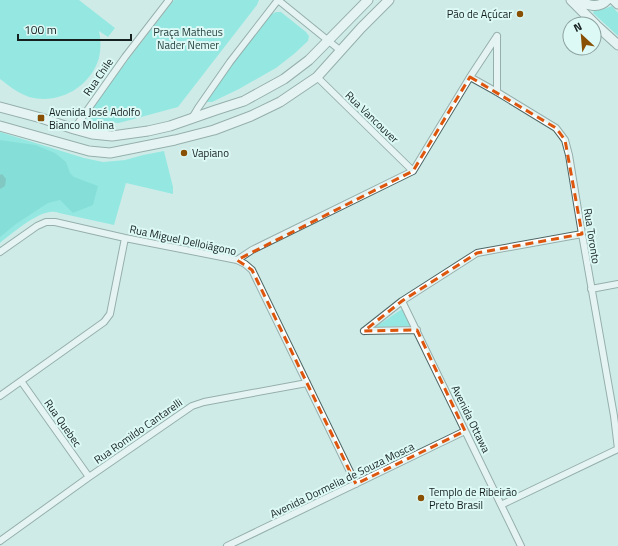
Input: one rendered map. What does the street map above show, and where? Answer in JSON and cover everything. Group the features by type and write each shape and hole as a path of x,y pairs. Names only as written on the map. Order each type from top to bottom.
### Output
{"main road":[{"path":"0,107 92,134 112,136 170,126 244,101 284,79 309,60 368,0"},
{"path":"0,126 89,151 110,153 214,130 251,116 280,102 317,77 361,28 389,0"},
{"path":"571,0 618,45"},
{"path":"575,0 590,6 600,5 607,0"},
{"path":"614,0 618,4"},
{"path":"244,101 251,116"}],"street":[{"name":"Rua Chile","path":"74,129 125,57 170,0"},
{"path":"192,118 230,62 278,0 341,51"},
{"path":"237,260 252,250 413,171 470,77 497,36 497,92"},
{"name":"Rua Vancouver","path":"317,77 413,171"},
{"name":"Rua Toronto","path":"470,77 556,128 565,140 569,154 591,289 616,416 618,449 501,505"},
{"name":"Rua Miguel Delloiágono","path":"0,252 37,226 46,222 55,222 125,238 237,260 245,264 252,270 356,484"},
{"path":"417,330 364,331 402,301 477,253 582,234"},
{"path":"0,396 104,322 110,314 125,238"},
{"path":"591,289 618,284"},
{"name":"Avenida Ottawa","path":"402,301 521,546"},
{"name":"Rua Quebec","path":"21,381 89,477"},
{"name":"Rua Romildo Cantarelli","path":"0,541 192,406 204,402 307,383"},
{"name":"Avenida Dormelia de Souza Mosca","path":"231,545 465,431"}],"highlighted area":[{"path":"470,77 556,128 565,140 582,234 477,253 402,301 364,331 417,330 465,431 356,484 252,270 237,260 413,171"}],"green space":[{"path":"0,0 79,0 115,28 108,37 99,31 99,58 95,69 81,86 62,96 40,99 29,97 10,87 0,79"},
{"name":"Praça Matheus Nader Nemer","path":"174,0 259,0 257,5 178,107 119,123 90,121 86,118 87,113"},
{"path":"612,6 618,13 618,36 602,21 602,16 596,16 593,13 594,11"},
{"path":"276,12 281,12 306,32 309,36 308,41 276,68 239,89 212,102 206,102 205,99 253,36 270,15"},
{"path":"0,132 84,158 103,162 125,160 164,151 173,187 173,194 126,183 114,225 52,212 45,213 20,227 0,243"},
{"path":"402,309 410,326 375,327"}],"shaded area":[{"path":"0,140 35,145 55,153 66,162 70,173 74,177 98,186 93,205 73,213 60,200 48,203 16,224 0,237"},
{"path":"2,174 6,179 5,186 0,189 0,175"}],"place":[{"name":"Pão de Açúcar","path":"520,14"},
{"name":"Avenida José Adolfo Bianco Molina","path":"41,118"},
{"name":"Vapiano","path":"184,153"},
{"name":"Templo de Ribeirão Preto Brasil","path":"421,498"}]}
